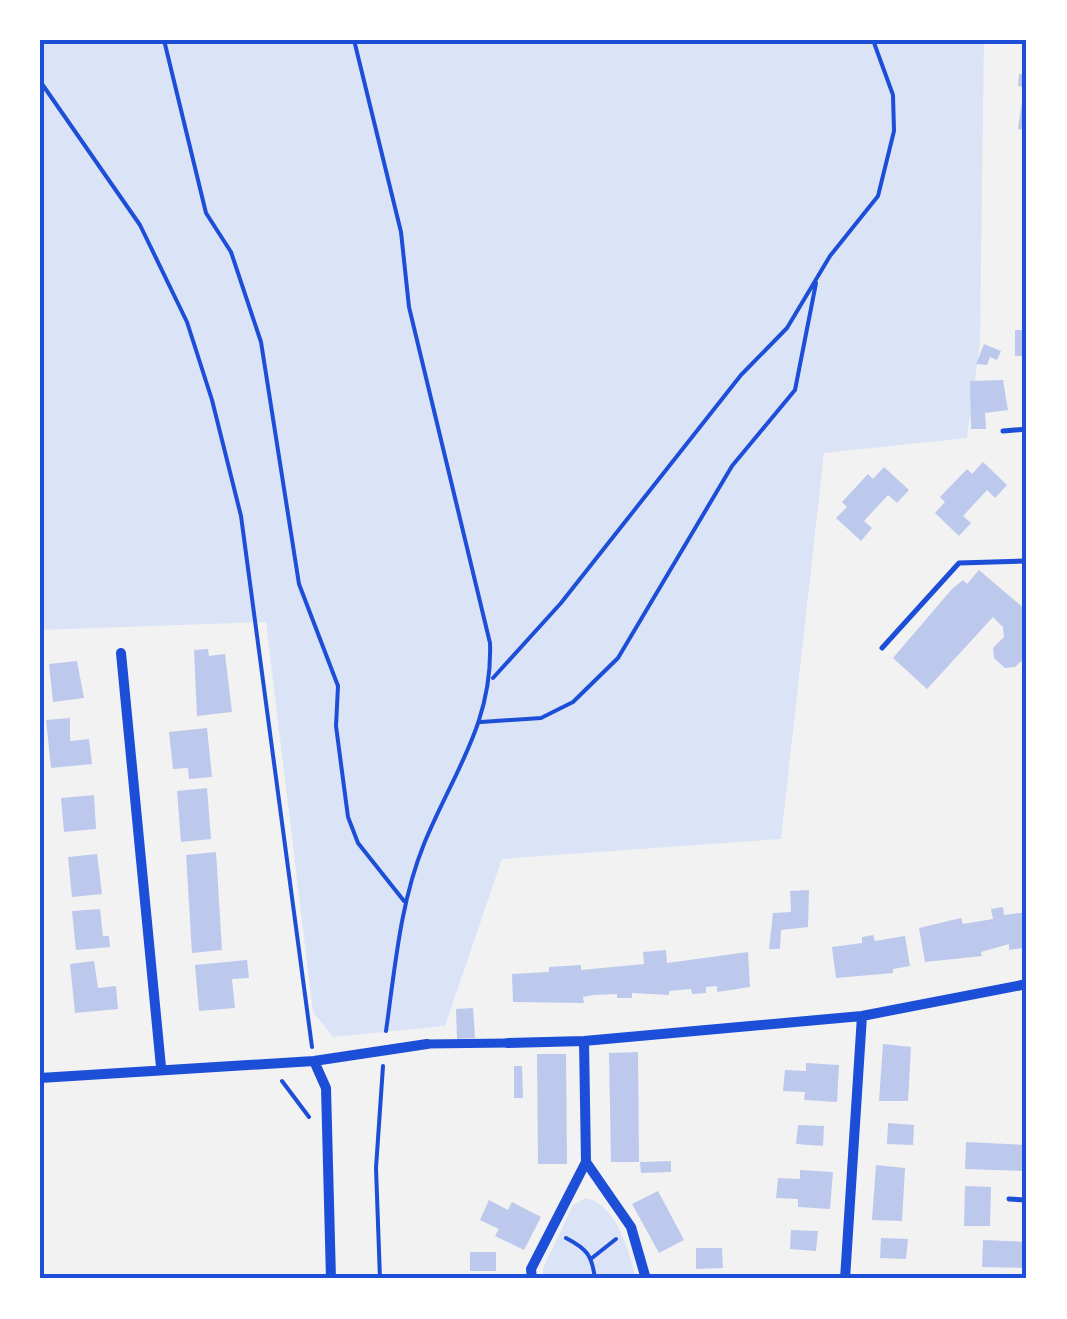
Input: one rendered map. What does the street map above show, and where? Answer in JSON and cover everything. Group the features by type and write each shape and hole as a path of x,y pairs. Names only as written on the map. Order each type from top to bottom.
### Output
{"street":[{"path":"121,653 160,1068"},
{"path":"40,1078 314,1062 428,1044 584,1041 862,1016 1027,984"},
{"path":"845,1279 862,1016"},
{"path":"532,1279 531,1268 586,1162 584,1041"},
{"path":"314,1062 326,1088 330,1279"},
{"path":"586,1162 630,1226 646,1279"}],"lane":[{"path":"1003,430 1027,430"},
{"path":"882,648 959,563 1027,561"},
{"path":"1009,1199 1027,1200"}],"path":[{"path":"164,40 206,212 231,252 262,342 299,584 338,686 336,726 348,816 358,843 406,902"},
{"path":"354,40 401,232 409,307 486,621 491,680 481,722 424,844 406,902 384,1048 376,1168 380,1279"},
{"path":"491,680 561,603 741,375 787,328 817,278 878,196 894,131 893,95 873,40"},
{"path":"40,81 52,104 140,225 187,322 212,400 241,516 314,1062"},
{"path":"481,722 542,718 573,702 618,658 732,466 795,390 817,278"},
{"path":"280,1078 311,1124"},
{"path":"592,1258 630,1226"},
{"path":"552,1231 585,1247 592,1258 595,1279"}],"shaded area":[{"path":"40,40 984,40 980,342 967,438 824,453 781,839 502,859 445,1026 333,1037 313,1012 266,622 40,630"},
{"path":"586,1198 606,1209 613,1219 636,1279 543,1279 543,1268 573,1205"}],"building":[{"path":"1019,74 1027,74 1027,130 1018,129 1024,87 1018,86"},
{"path":"1015,330 1027,330 1027,356 1015,356"},
{"path":"984,344 1001,351 997,360 990,357 987,365 976,364"},
{"path":"1003,380 1008,410 985,413 986,429 971,429 970,381"},
{"path":"983,462 1007,485 995,498 987,490 963,516 971,523 959,536 935,513 945,502 940,497 967,469 972,474"},
{"path":"884,467 909,490 897,503 888,495 864,521 872,528 861,541 836,518 847,507 842,502 868,474 873,479"},
{"path":"979,570 1027,611 1027,656 1015,667 1005,668 994,658 993,648 1004,637 1003,627 993,617 927,689 893,658 952,589 963,580 967,584"},
{"path":"208,649 209,656 225,654 232,712 197,716 194,650"},
{"path":"77,661 84,698 53,702 49,664"},
{"path":"70,718 70,741 89,739 92,764 51,768 46,720"},
{"path":"207,728 212,777 189,779 188,768 173,769 169,732"},
{"path":"207,788 211,839 181,842 177,791"},
{"path":"94,795 96,829 64,832 61,798"},
{"path":"216,852 222,950 192,953 186,855"},
{"path":"97,854 102,894 72,897 68,857"},
{"path":"809,890 808,927 781,930 780,949 769,949 773,913 791,912 790,891"},
{"path":"1003,907 1004,915 1027,912 1027,943 1022,948 1009,950 1009,944 981,952 982,956 925,962 919,928 961,918 963,924 993,919 991,909"},
{"path":"100,909 103,936 109,936 110,947 76,950 72,911"},
{"path":"873,935 875,941 905,936 910,966 893,969 893,973 836,978 832,947 862,943 862,937"},
{"path":"666,950 667,963 748,952 750,987 717,992 717,986 706,987 706,993 692,994 691,989 669,991 669,995 632,993 632,998 594,995 583,997 584,1003 513,1002 512,974 549,972 549,967 581,965 581,970 644,964 643,952"},
{"path":"247,960 249,978 232,979 235,1008 199,1011 195,965"},
{"path":"94,961 98,988 116,986 118,1009 75,1013 70,964"},
{"path":"473,1008 475,1038 457,1039 456,1009"},
{"path":"883,1044 911,1047 908,1101 879,1101"},
{"path":"638,1052 639,1162 611,1162 609,1053"},
{"path":"537,1054 566,1054 567,1164 538,1164"},
{"path":"806,1063 839,1065 837,1102 804,1100 805,1092 783,1091 785,1070 806,1071"},
{"path":"514,1066 522,1066 523,1098 514,1098"},
{"path":"888,1123 914,1125 913,1145 887,1144"},
{"path":"798,1125 824,1126 823,1146 796,1144"},
{"path":"966,1142 1027,1145 1027,1171 965,1169"},
{"path":"671,1161 671,1172 641,1173 640,1162"},
{"path":"876,1165 905,1168 902,1221 872,1220"},
{"path":"800,1170 833,1172 830,1209 798,1207 798,1199 776,1198 778,1178 800,1179"},
{"path":"965,1186 991,1187 990,1226 964,1226"},
{"path":"658,1191 684,1240 659,1253 632,1204"},
{"path":"489,1200 508,1210 512,1202 541,1217 524,1250 495,1236 499,1229 480,1220"},
{"path":"791,1230 818,1231 816,1251 790,1249"},
{"path":"881,1238 908,1239 906,1259 880,1258"},
{"path":"983,1240 1027,1242 1027,1268 982,1267"},
{"path":"696,1248 722,1248 723,1268 696,1269"},
{"path":"470,1252 496,1252 496,1271 470,1271"}]}
